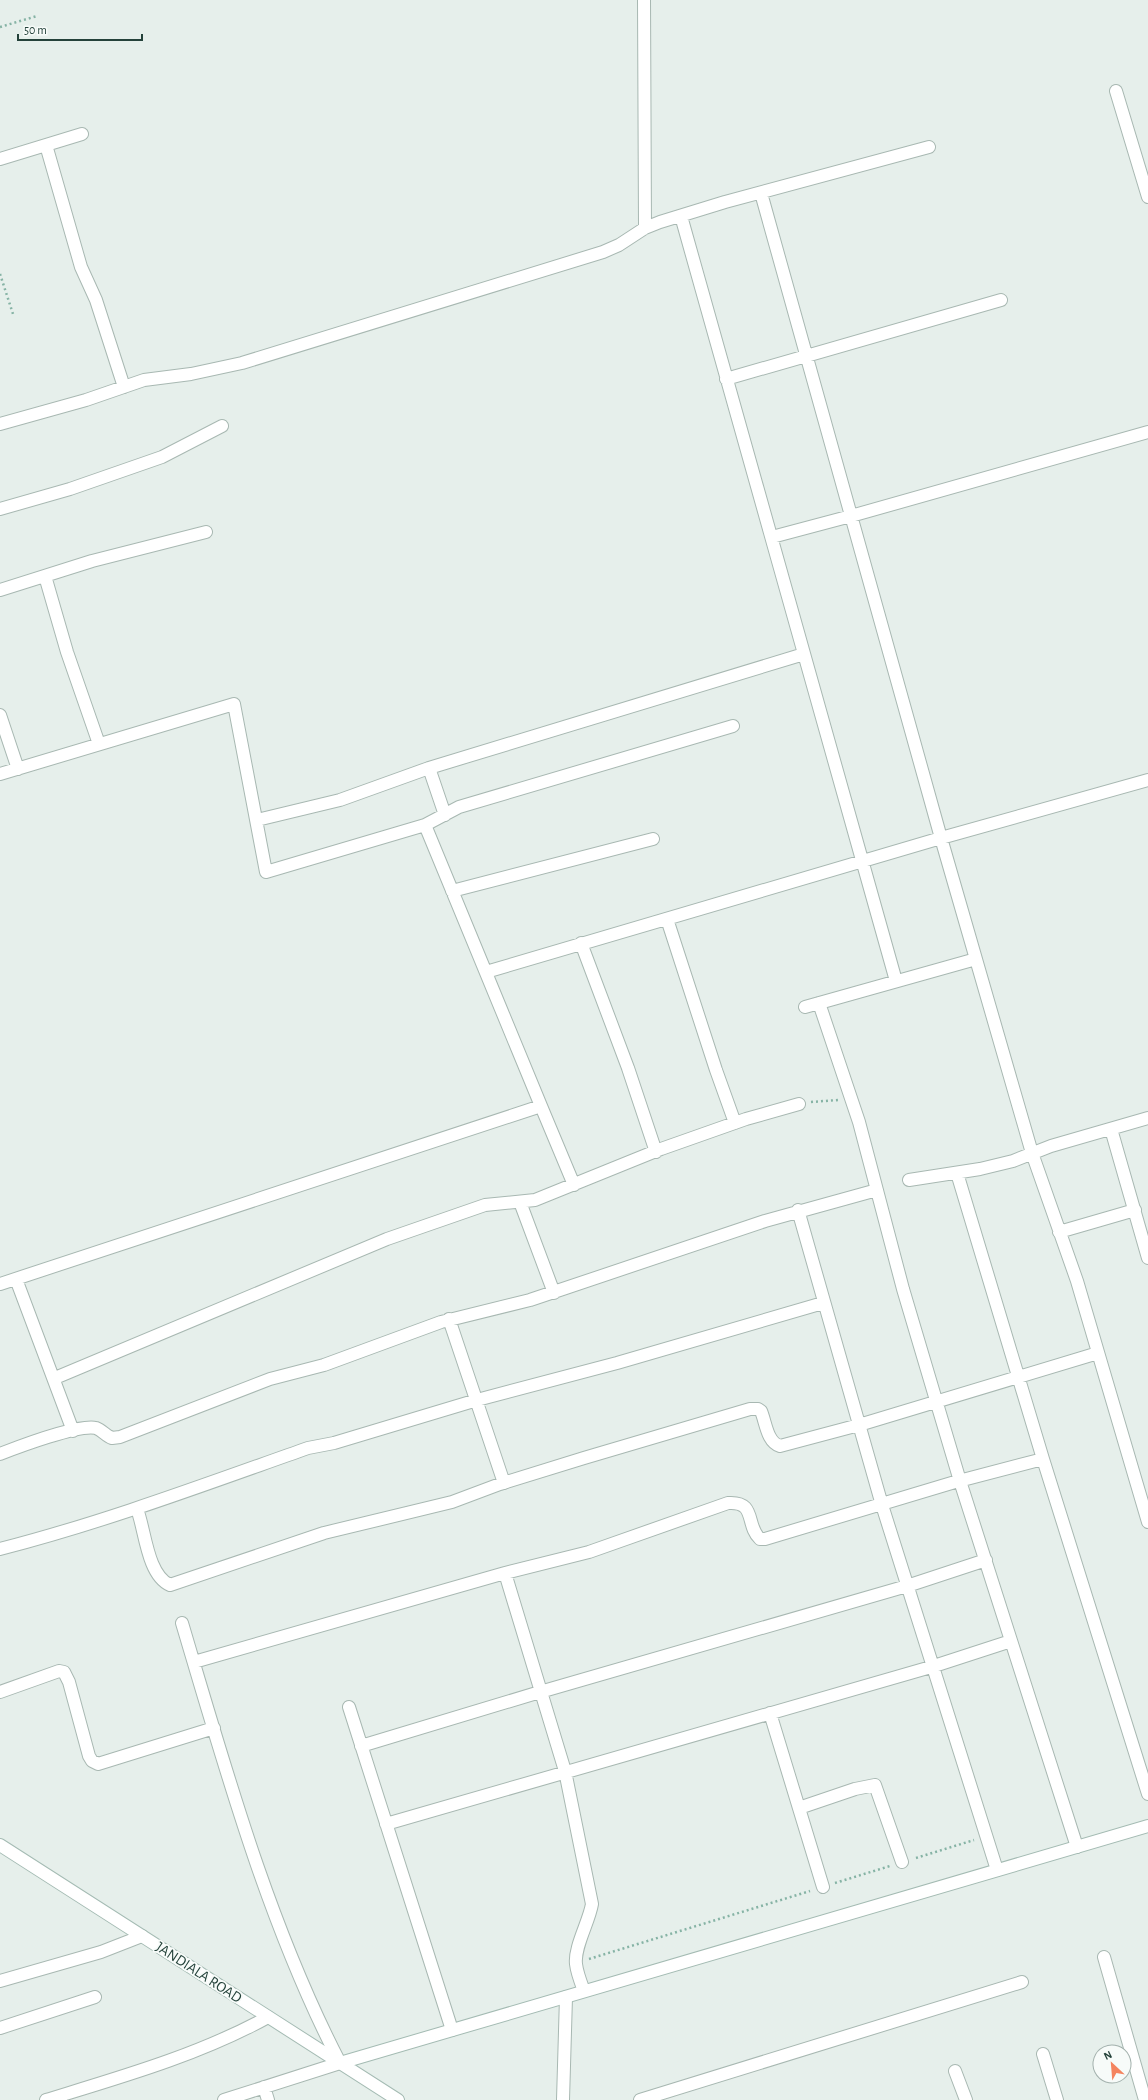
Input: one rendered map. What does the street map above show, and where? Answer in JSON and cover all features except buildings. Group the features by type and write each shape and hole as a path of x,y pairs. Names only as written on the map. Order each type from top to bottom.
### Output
{"street":[{"path":"644,0 645,228"},
{"path":"1116,91 1148,197"},
{"path":"0,159 82,134"},
{"path":"46,145 82,267 96,300 124,387"},
{"path":"0,424 144,380 217,370 282,352 603,252 619,245 645,228 681,216 929,147"},
{"path":"761,193 941,838 1032,1154 1076,1281 1148,1522"},
{"path":"681,216 804,654 864,860 896,981"},
{"path":"726,379 1001,300"},
{"path":"0,509 70,489 162,457 222,426"},
{"path":"772,537 1148,432"},
{"path":"0,590 92,562 206,532"},
{"path":"45,576 67,652 99,744"},
{"path":"257,820 340,800 429,768 804,654"},
{"path":"0,774 234,704 266,872 425,825 445,816 459,807 733,726"},
{"path":"0,715 18,769"},
{"path":"429,768 445,816"},
{"path":"486,972 864,860 1148,780"},
{"path":"425,825 574,1185"},
{"path":"452,891 653,839"},
{"path":"667,919 716,1070 735,1123"},
{"path":"581,943 628,1068 656,1152"},
{"path":"805,1007 976,958"},
{"path":"819,1003 851,1099 903,1290 960,1481 1077,1847"},
{"path":"55,1378 387,1239 485,1205 535,1200 656,1152 735,1123 799,1104"},
{"path":"0,1284 541,1106"},
{"path":"909,1180 957,1173 1013,1161 1148,1118"},
{"path":"1111,1129 1148,1258"},
{"path":"957,1173 1043,1459 1148,1794"},
{"path":"0,1454 24,1445 85,1428 97,1428 112,1438 120,1437 270,1379 324,1365 450,1319 554,1293 798,1210 877,1190"},
{"path":"520,1202 554,1293"},
{"path":"798,1210 823,1303 906,1586 997,1870"},
{"path":"1059,1232 1135,1210"},
{"path":"16,1278 74,1431"},
{"path":"0,1549 50,1536 137,1509 308,1448 334,1444 476,1400 617,1363 823,1303"},
{"path":"450,1319 504,1483"},
{"path":"137,1509 143,1524 144,1537 152,1560 162,1579 170,1585 324,1533 452,1502 504,1483 750,1409 758,1409 761,1411 769,1436 775,1444 780,1446 859,1425 1098,1353"},
{"path":"194,1662 505,1573 589,1552 728,1503 739,1503 747,1508 753,1529 760,1539 882,1506 960,1481 1043,1459"},
{"path":"361,1746 540,1692 906,1586 986,1560"},
{"path":"505,1573 565,1771 592,1904 590,1916 577,1950 576,1963 584,1991"},
{"path":"182,1623 235,1798 289,1950 320,2024 340,2063"},
{"path":"386,1824 565,1771 931,1667 1011,1641"},
{"path":"0,1692 59,1671 64,1672 69,1682 90,1756 92,1761 98,1764 214,1728"},
{"path":"349,1707 452,2030"},
{"path":"770,1713 823,1887"},
{"path":"799,1808 855,1789 875,1785 902,1862"},
{"path":"224,2100 340,2063 1148,1826"},
{"name":"JANDIALA ROAD","path":"0,1845 398,2100"},
{"path":"0,1981 101,1952 142,1936"},
{"path":"1104,1957 1145,2100"},
{"path":"640,2100 1022,1982"},
{"path":"0,2028 95,1997"},
{"path":"563,2100 566,1997"},
{"path":"46,2100 190,2053 250,2027 268,2017"},
{"path":"1043,2054 1057,2100"},
{"path":"955,2071 966,2100"},
{"path":"264,2087 268,2100"}],"path":[{"path":"0,27 37,16"},
{"path":"0,274 13,314"},
{"path":"799,1104 851,1099"},
{"path":"576,1963 986,1836"}]}
